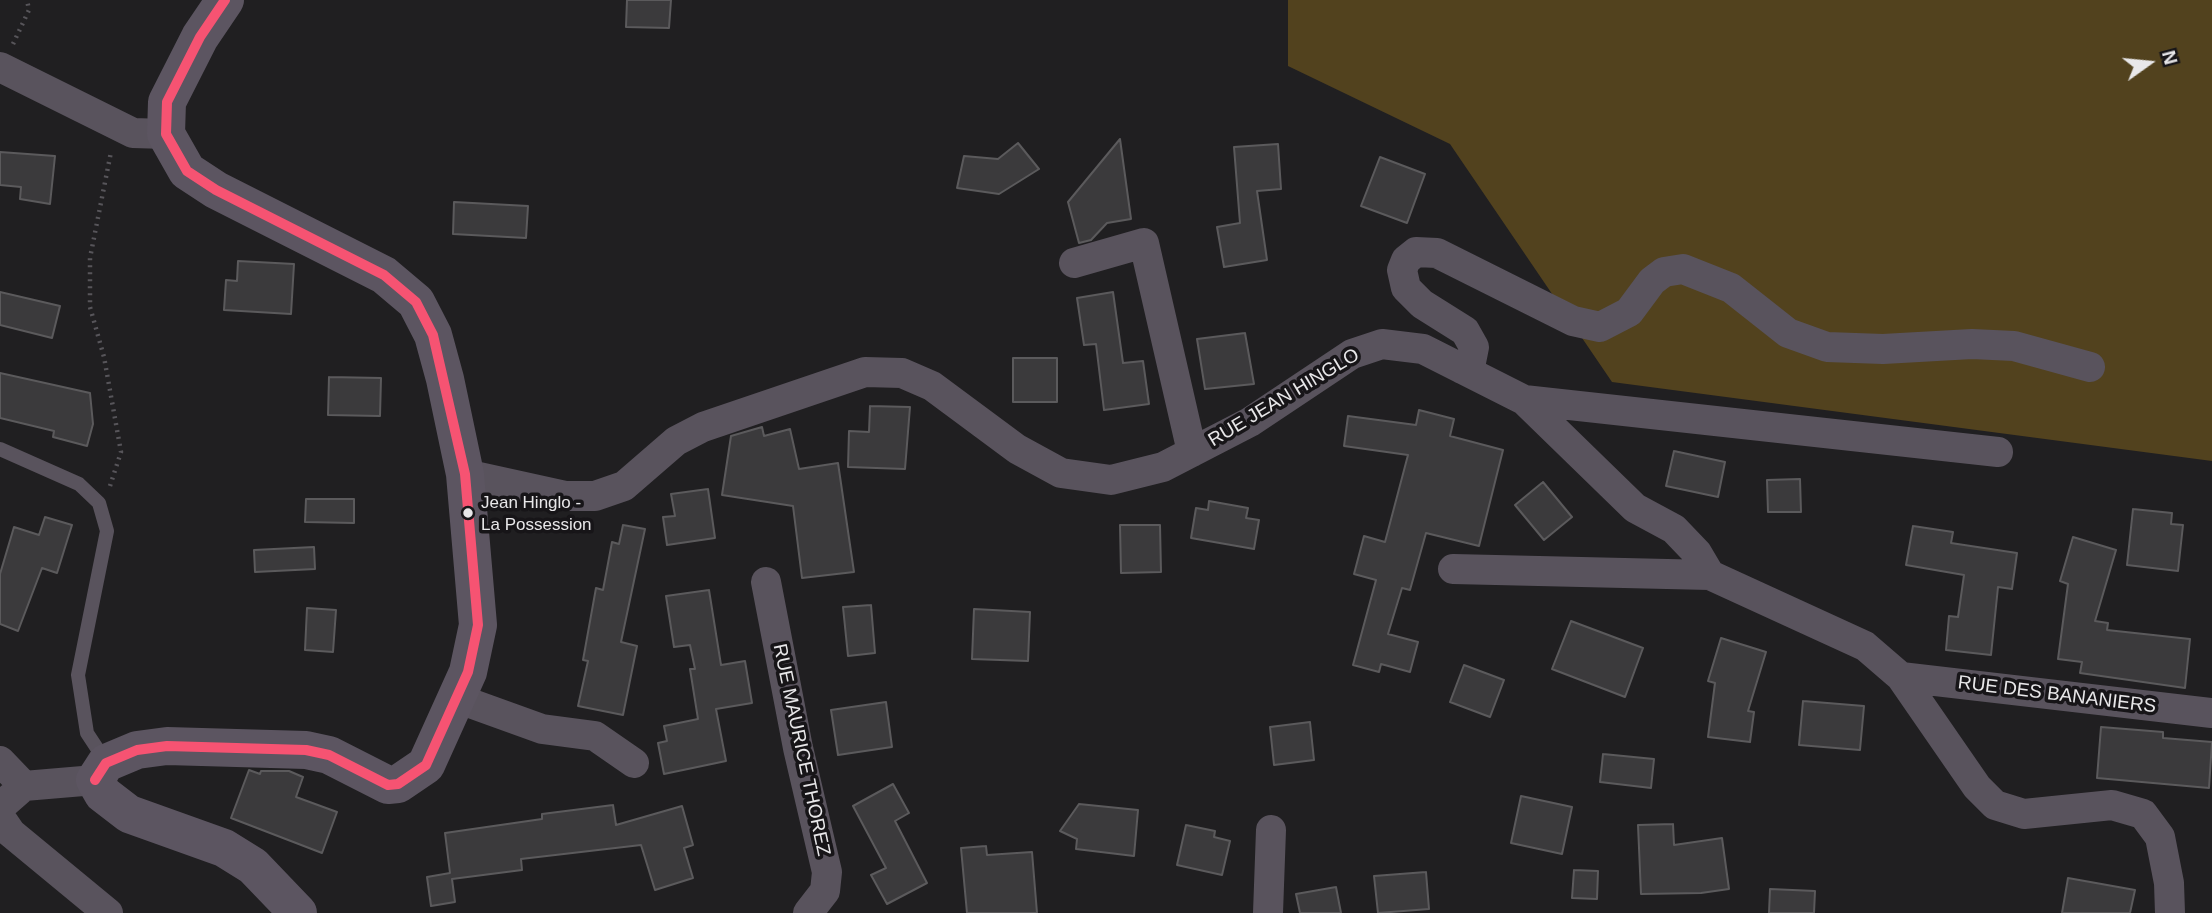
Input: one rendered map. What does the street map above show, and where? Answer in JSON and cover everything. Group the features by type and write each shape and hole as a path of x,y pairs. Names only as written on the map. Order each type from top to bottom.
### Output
{"street":[{"path":"0,807 24,786 101,771 137,750 167,746 306,750 329,755 380,782 398,784 426,765 468,672 478,625 465,474 433,335 416,302 384,275 216,190 187,171 166,134 167,102 200,37 225,0"},
{"path":"1,67 133,133 166,134"},
{"path":"1074,263 1144,243 1192,452"},
{"path":"1462,369 1471,362 1474,347 1465,331 1422,303 1406,288 1402,270 1406,260 1416,252 1437,253 1573,321 1600,327 1629,313 1652,281 1664,272 1682,269 1731,288 1788,333 1827,347 1883,349 1972,344 2014,346 2090,367"},
{"name":"RUE JEAN HINGLO","path":"465,474 565,496 595,496 624,486 676,441 703,427 864,372 902,373 932,386 1017,449 1060,473 1111,480 1163,467 1250,422 1352,354 1382,344 1423,349 1524,400 1635,508 1674,529 1697,554 1710,575"},
{"path":"1524,400 1998,452"},
{"path":"1453,569 1710,575 1865,646 1901,677 1977,787 1995,805 2024,814 2112,805 2143,814 2161,837 2169,883 2170,913"},
{"name":"RUE MAURICE THOREZ","path":"766,582 798,748 827,872 825,891 808,913"},
{"name":"RUE DES BANANIERS","path":"1901,677 2212,713"},
{"path":"456,698 541,729 595,736 635,763"},
{"path":"0,761 24,786"},
{"path":"101,771 103,794 129,814 224,848 253,866 298,913"},
{"path":"0,817 11,833 108,913"},
{"path":"1268,913 1271,830"}],"lane":[{"path":"0,449 79,484 99,503 107,531 78,675 79,701 101,771"}],"path":[{"path":"1,67 29,10 27,0"},
{"path":"101,510 121,452 104,357 90,307 90,258 110,162 114,123"}],"shaded area":[{"path":"1288,0 2212,0 2212,461 1612,382 1450,144 1288,66"}],"building":[{"path":"627,0 671,0 669,28 626,27"},
{"path":"1120,139 1131,219 1107,223 1091,240 1079,243 1068,202"},
{"path":"1018,143 1039,169 999,194 957,188 964,156 998,159"},
{"path":"1278,144 1281,189 1257,191 1267,260 1224,267 1217,227 1240,223 1234,147"},
{"path":"0,152 55,156 50,204 20,199 21,187 0,185"},
{"path":"1380,157 1425,174 1407,223 1361,206"},
{"path":"454,202 528,206 526,238 453,234"},
{"path":"238,261 294,264 291,314 224,310 226,280 237,281"},
{"path":"0,292 60,306 52,338 0,325"},
{"path":"1113,292 1123,363 1143,361 1149,404 1104,410 1096,344 1084,345 1077,298"},
{"path":"1245,333 1254,384 1205,389 1197,339"},
{"path":"1013,358 1057,358 1057,402 1013,402"},
{"path":"0,373 90,393 93,424 87,446 53,437 54,431 0,418"},
{"path":"329,377 381,378 380,416 328,415"},
{"path":"870,406 910,407 905,469 848,467 849,431 869,432"},
{"path":"1419,410 1454,419 1450,436 1503,450 1479,546 1426,533 1410,590 1402,588 1388,634 1418,642 1410,672 1381,664 1379,672 1353,665 1376,580 1354,574 1364,536 1385,542 1408,455 1344,446 1348,416 1416,425"},
{"path":"762,427 764,436 790,429 799,469 838,463 854,572 802,578 793,506 722,495 731,436"},
{"path":"1674,451 1725,462 1718,497 1666,486"},
{"path":"1800,479 1801,512 1768,512 1767,480"},
{"path":"1543,482 1572,517 1544,540 1515,505"},
{"path":"708,489 715,538 667,545 663,517 675,516 671,494"},
{"path":"306,499 354,499 354,523 305,522"},
{"path":"1209,501 1248,508 1246,518 1259,520 1254,549 1191,538 1196,508 1208,510"},
{"path":"2133,509 2172,513 2171,524 2183,525 2178,571 2127,565"},
{"path":"45,517 72,525 57,573 42,568 18,631 0,624 0,574 14,527 39,535"},
{"path":"623,525 645,529 621,642 637,646 623,715 578,706 588,661 583,660 596,588 603,590 612,542 619,544"},
{"path":"1120,525 1160,525 1161,572 1121,573"},
{"path":"1913,526 1953,532 1951,543 2017,553 2012,589 1998,587 1991,655 1946,650 1949,616 1958,617 1964,575 1906,565"},
{"path":"2073,537 2116,550 2095,621 2108,623 2107,630 2190,639 2185,688 2080,673 2082,662 2058,659 2068,584 2060,581"},
{"path":"314,547 315,569 255,572 254,550"},
{"path":"709,590 721,665 745,661 752,703 716,709 726,761 664,774 658,743 667,741 664,726 698,719 690,669 695,669 690,645 674,647 666,596"},
{"path":"871,605 875,653 848,656 843,607"},
{"path":"307,608 336,610 333,652 305,650"},
{"path":"974,609 1030,612 1028,661 972,659"},
{"path":"1571,621 1643,648 1625,697 1552,669"},
{"path":"1721,638 1766,652 1748,711 1754,712 1750,742 1708,737 1715,683 1708,681"},
{"path":"1464,665 1504,680 1490,717 1450,702"},
{"path":"1803,701 1864,706 1860,750 1799,745"},
{"path":"886,702 892,747 838,755 831,710"},
{"path":"1310,722 1314,760 1274,765 1270,727"},
{"path":"2101,727 2163,732 2163,738 2212,742 2209,788 2097,778"},
{"path":"1603,754 1654,759 1651,788 1600,782"},
{"path":"249,770 260,774 261,771 289,771 303,777 296,797 337,812 322,853 231,818"},
{"path":"893,784 909,813 895,821 927,883 887,904 871,875 886,868 853,806"},
{"path":"1521,796 1572,807 1562,854 1511,843"},
{"path":"1079,804 1138,810 1134,856 1076,849 1077,839 1060,831"},
{"path":"613,805 616,825 682,806 693,845 684,848 693,878 655,890 641,845 521,859 522,870 452,879 455,902 431,906 427,877 450,873 445,833 542,819 542,814"},
{"path":"1673,824 1674,845 1722,838 1729,889 1701,893 1641,894 1638,825"},
{"path":"1186,825 1215,831 1214,837 1230,841 1222,875 1177,865"},
{"path":"986,846 987,855 1032,852 1037,913 967,913 961,848"},
{"path":"1574,870 1598,871 1597,899 1572,898"},
{"path":"1426,872 1429,909 1378,913 1374,876"},
{"path":"2068,878 2135,890 2130,913 2062,913"},
{"path":"1336,887 1341,913 1300,913 1296,894"},
{"path":"1770,889 1815,891 1814,913 1769,913"}],"transit line":[{"path":"95,780 106,763 137,750 167,746 306,750 329,755 388,785 398,784 426,765 468,672 478,625 465,474 433,335 416,302 384,275 216,190 187,171 166,134 167,102 200,37 225,0"}],"place":[{"name":"Jean Hinglo - La Possession","path":"468,513"}]}
